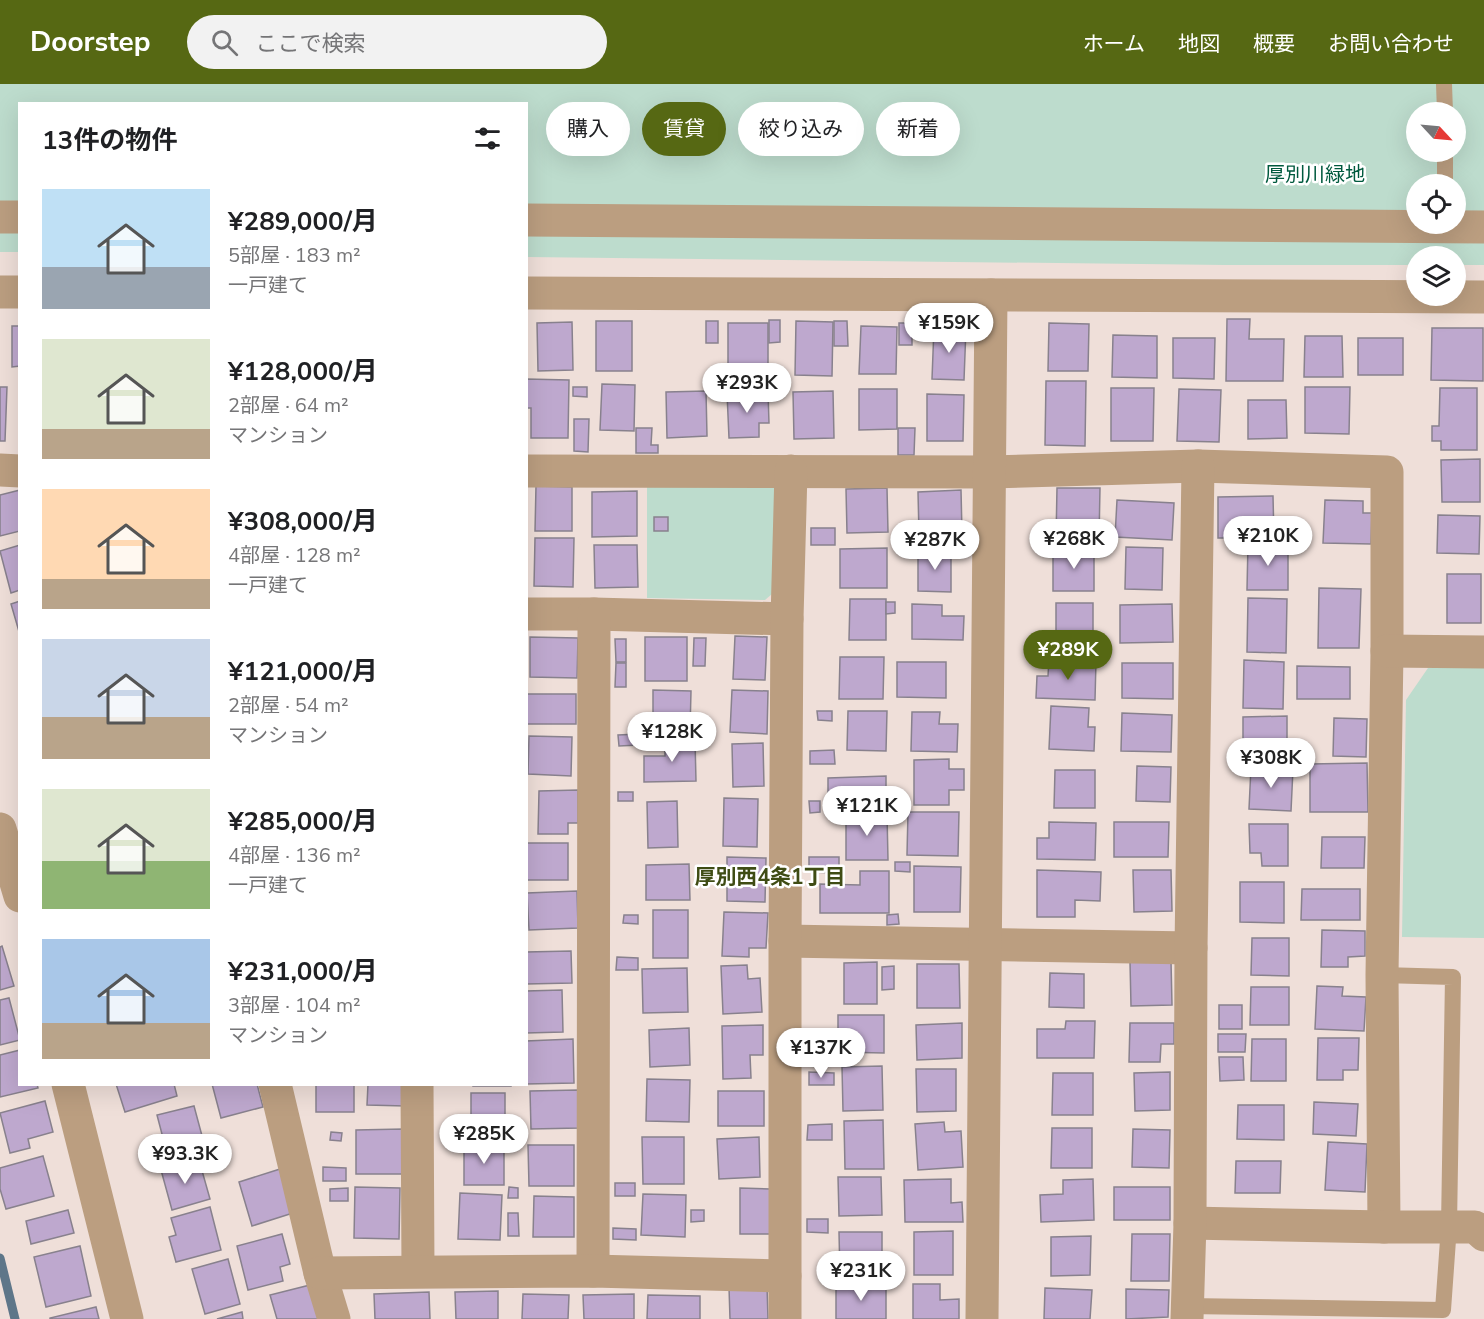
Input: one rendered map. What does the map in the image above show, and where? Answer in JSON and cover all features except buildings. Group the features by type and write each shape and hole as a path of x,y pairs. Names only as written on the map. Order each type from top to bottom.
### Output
{"street":[{"path":"0,217 18,217"},
{"path":"528,220 1406,225"},
{"path":"1466,226 1484,227"},
{"path":"0,292 18,292"},
{"path":"528,293 1484,297"},
{"path":"982,1319 991,295"},
{"path":"1187,1312 1190,1223 1191,948 1198,466"},
{"path":"528,471 990,472 1198,466 1386,472 1387,651 1382,975 1384,1227"},
{"path":"0,470 18,471"},
{"path":"785,1319 787,619 791,471"},
{"path":"528,614 787,619"},
{"path":"593,1271 594,614"},
{"path":"1387,651 1484,652"},
{"path":"0,828 18,889"},
{"path":"785,941 1191,948"},
{"path":"69,1086 127,1319"},
{"path":"275,1086 334,1319"},
{"path":"417,1086 418,1271"},
{"path":"1190,1223 1475,1227 1484,1235"},
{"path":"321,1273 593,1271 785,1276"}],"lane":[{"path":"1444,84 1444,102"},
{"path":"1187,1312 1373,1314 1443,1310 1449,1226 1453,977 1382,975"}],"green space":[{"name":"厚別川緑地","path":"0,84 1484,84 1484,265 1466,265 1466,246 1406,246 1406,265 528,257 528,102 18,102 18,252 0,252"},
{"path":"647,476 768,479 780,491 779,588 765,600 647,598"},
{"path":"1428,668 1484,668 1484,938 1402,937 1406,700"}],"waterway":[{"path":"0,1258 15,1319"}],"district":[{"name":"厚別西4条1丁目","path":"770,877"}]}
